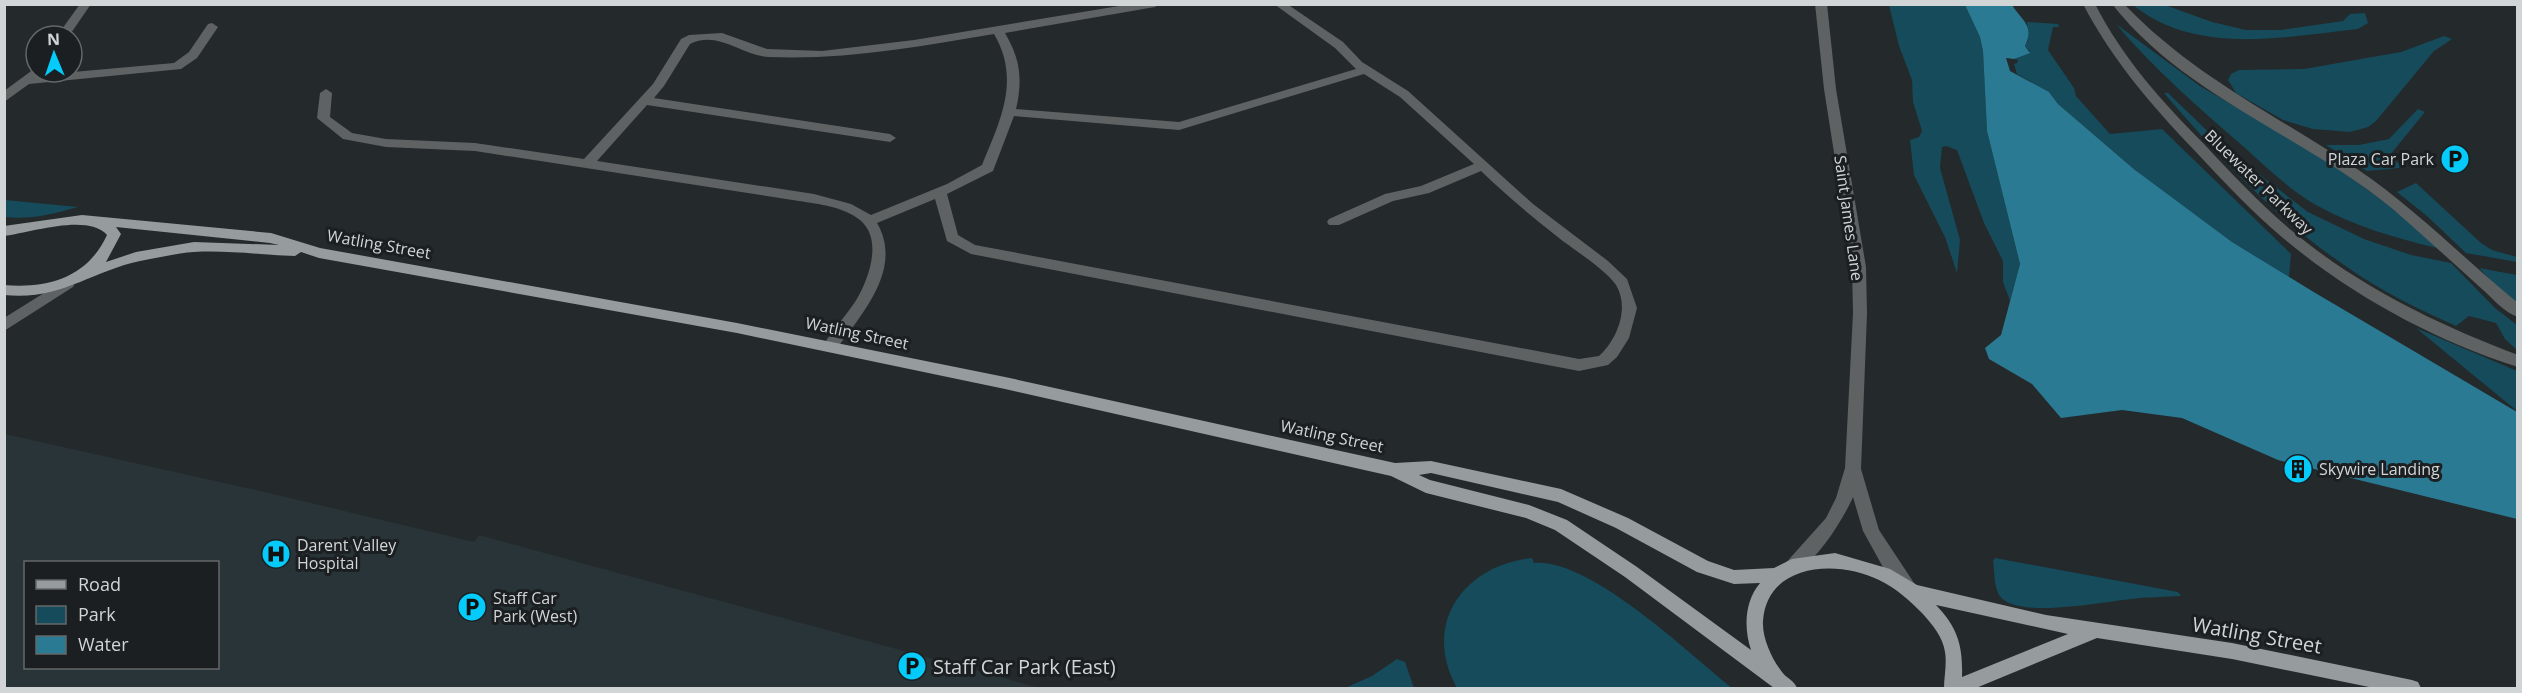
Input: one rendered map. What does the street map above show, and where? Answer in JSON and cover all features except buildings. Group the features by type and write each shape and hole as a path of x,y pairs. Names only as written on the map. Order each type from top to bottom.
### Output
{"main road":[{"name":"Watling Street","path":"4,231 82,220 131,222 263,237 307,251 737,328 830,347 1395,470 1426,486 1529,512 1561,525 1631,572 1782,684"},
{"path":"74,280 104,254 114,234 105,224 82,220"},
{"name":"Watling Street","path":"4,290 35,292 136,257 194,247 307,251"},
{"name":"Watling Street","path":"1395,470 1431,467 1529,488 1584,505 1703,567 1734,577 1785,571 1835,560 1851,562 1884,574 1911,590 2093,632 2232,651 2412,688"},
{"path":"1782,684 1759,648 1754,622 1761,594 1785,571"},
{"path":"1911,590 1941,623 1954,651 1955,688 2093,632"}],"street":[{"path":"72,24 86,4"},
{"path":"586,164 658,87 685,42 693,38 722,37 773,54 866,51 1155,4"},
{"path":"940,192 952,238 971,249 1579,365 1598,364 1612,353 1622,338 1629,316 1629,301 1622,283 1603,265 1537,214 1412,101 1353,61 1339,45 1279,4"},
{"name":"Saint James Lane","path":"1785,571 1834,523 1849,492 1853,468 1860,312 1859,267 1834,112 1821,4"},
{"name":"Bluewater Parkway","path":"2089,4 2099,25 2159,103 2219,168 2286,234 2340,274 2391,305 2467,342 2517,361"},
{"path":"2117,4 2154,43 2198,77 2346,168 2383,194 2517,312"},
{"path":"84,73 170,67 185,62 193,55 212,27"},
{"path":"869,221 940,192 988,168 1008,112 1012,91 1010,53 998,31"},
{"path":"1008,112 1179,126 1366,70"},
{"path":"4,98 24,82"},
{"path":"326,93 323,118 348,136 386,143 475,147 799,195 853,210 869,221 879,246 876,277 830,347"},
{"path":"645,101 890,138"},
{"path":"1334,222 1390,197 1424,190 1484,165"},
{"path":"4,326 74,280"},
{"name":"Saint James Lane","path":"1853,468 1870,531 1890,564 1911,590"}],"shaded area":[{"name":"Darent Valley Hospital","path":"5,434 265,492 474,542 479,535 1040,688 5,688"}],"green space":[{"path":"1889,5 1965,5 1980,37 1983,51 1987,131 2020,264 2010,301 2003,282 2003,261 1984,223 1957,150 1942,147 1940,168 1960,240 1957,273 1945,237 1914,175 1910,140 1919,137 1922,131 1913,102 1912,80 1899,46"},
{"path":"2133,5 2165,5 2212,22 2246,30 2281,30 2343,21 2350,14 2365,13 2368,23 2358,29 2300,36 2241,39 2212,37 2184,31 2158,21"},
{"path":"2027,22 2058,24 2059,27 2053,27 2048,50 2074,88 2076,96 2110,134 2162,129 2291,254 2289,277 2232,242 2141,175 2058,104 2050,93 2017,74 2014,64 2018,60 2014,59 2030,51 2025,46 2028,40"},
{"path":"2116,24 2200,86 2328,161 2406,218 2437,248 2390,236 2360,225 2316,205 2297,193 2178,88"},
{"path":"2444,36 2452,39 2434,51 2376,121 2368,127 2350,132 2313,129 2283,120 2236,93 2228,80 2231,74 2239,70 2304,69 2401,52"},
{"path":"2164,93 2168,93 2225,148 2308,212 2364,239 2411,255 2451,263 2495,308 2517,325 2517,350 2505,339 2496,323 2469,316 2456,326 2386,292 2321,249 2250,186"},
{"path":"2418,109 2425,112 2390,155 2401,165 2399,168 2367,171 2326,145 2359,145 2389,139"},
{"path":"2416,183 2481,243 2492,250 2517,257 2517,262 2466,253 2427,216 2397,192"},
{"path":"5,200 78,207 42,216 5,217"},
{"path":"2479,268 2517,275 2517,307"},
{"path":"2416,328 2517,371 2517,411"},
{"path":"1532,558 1534,563 1557,565 1610,591 1638,610 1732,688 1457,688 1447,664 1444,642 1447,621 1456,602 1469,585 1487,572 1508,563"},
{"path":"1995,558 2178,592 2181,596 2137,598 2047,608 2015,605 2000,597 1995,582 1993,561"},
{"path":"1397,659 1405,662 1414,688 1345,688 1372,676"}],"water":[{"path":"1965,5 2012,5 2028,28 2028,39 2025,46 2030,53 2014,59 2006,58 2010,71 2049,92 2058,104 2135,170 2232,242 2517,412 2517,519 2278,460 2182,418 2122,410 2061,418 2032,384 1989,359 1985,348 2001,335 2020,264 1987,131 1983,51 1980,37"}],"place":[{"name":"Plaza Car Park","path":"2455,159"},
{"name":"Skywire Landing","path":"2298,469"},
{"name":"Darent Valley Hospital","path":"276,554"},
{"name":"Staff Car Park (West)","path":"472,607"},
{"name":"Staff Car Park (East)","path":"912,666"}]}
